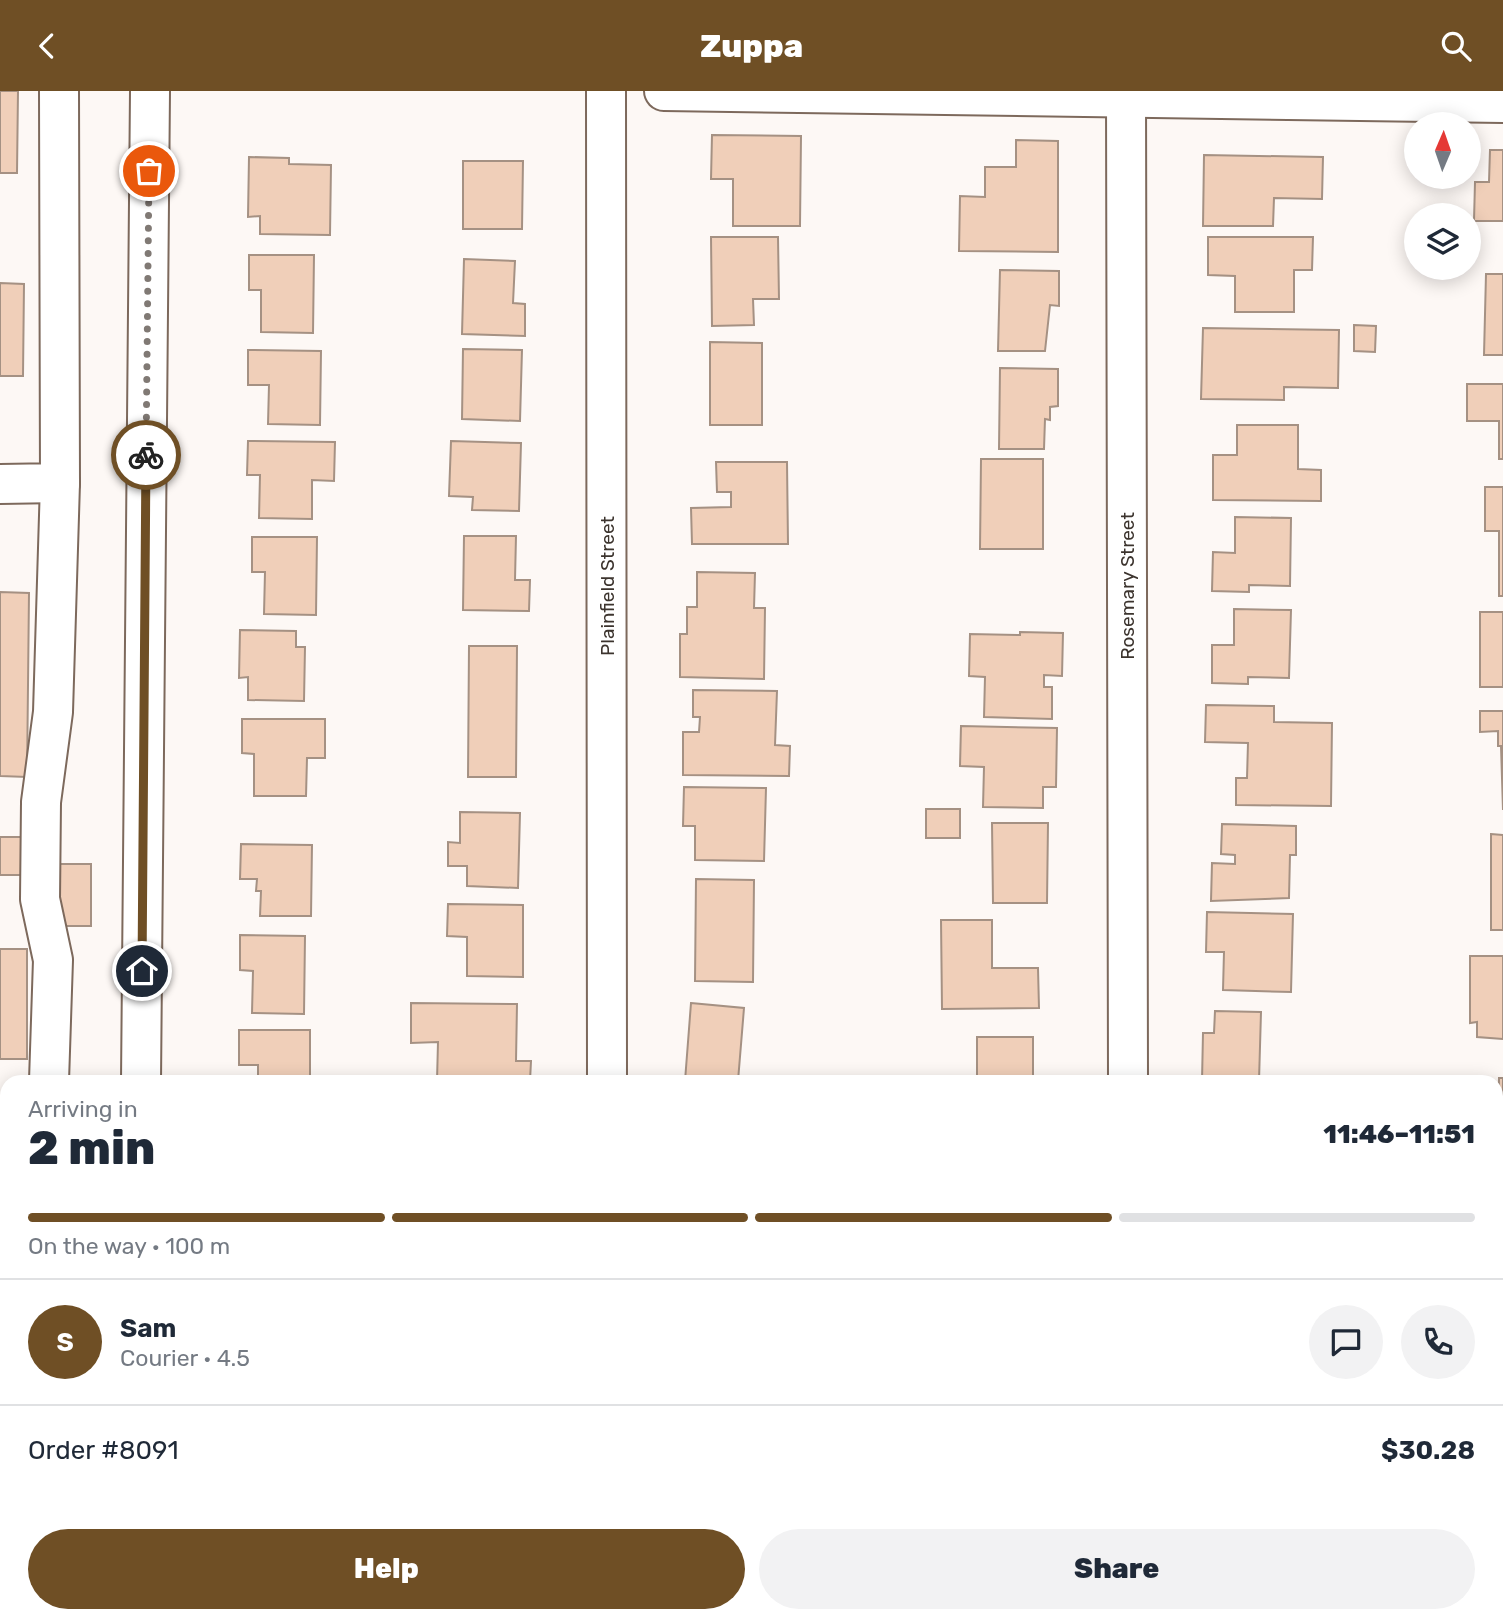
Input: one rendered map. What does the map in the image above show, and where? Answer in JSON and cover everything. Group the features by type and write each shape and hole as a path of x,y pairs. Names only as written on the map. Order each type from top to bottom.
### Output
{"street":[{"path":"49,1075 53,960 40,899 41,802 52,712 60,483 59,91"},
{"path":"141,1075 149,91"},
{"name":"Plainfield Street","path":"606,91 607,1075"},
{"path":"664,91 1126,94 1503,103"},
{"name":"Rosemary Street","path":"1126,94 1128,1075"},
{"path":"0,484 60,483"}],"building":[{"path":"0,91 18,91 17,173 0,173"},
{"path":"712,135 801,136 800,226 733,226 733,179 711,179"},
{"path":"1016,140 1058,141 1058,252 959,251 960,196 985,197 985,167 1016,167"},
{"path":"1490,150 1503,150 1503,221 1481,221 1481,203 1474,203 1475,189 1481,189 1481,182 1489,182"},
{"path":"1204,155 1323,157 1322,199 1274,198 1273,226 1203,226"},
{"path":"249,157 289,158 289,164 331,165 330,235 260,234 260,216 248,217"},
{"path":"463,161 523,161 522,229 463,229"},
{"path":"711,237 778,237 779,299 753,299 754,325 712,326"},
{"path":"1208,237 1313,237 1312,270 1294,270 1294,312 1235,312 1235,276 1208,275"},
{"path":"249,255 314,255 313,333 261,332 261,290 249,290"},
{"path":"464,259 515,261 513,303 525,304 525,336 462,334"},
{"path":"1000,270 1059,271 1059,306 1050,305 1045,351 998,351"},
{"path":"1486,274 1503,274 1503,355 1484,355"},
{"path":"0,283 24,284 23,376 0,376"},
{"path":"1354,325 1376,326 1375,352 1354,351"},
{"path":"1203,328 1339,330 1338,388 1284,387 1284,400 1201,399"},
{"path":"710,342 762,343 762,425 710,425"},
{"path":"463,349 522,350 520,421 462,419"},
{"path":"248,350 321,351 320,425 268,424 269,385 248,385"},
{"path":"1000,368 1058,369 1058,406 1050,407 1050,420 1045,419 1044,449 999,449"},
{"path":"1467,384 1503,384 1503,459 1499,459 1499,421 1467,421"},
{"path":"1237,425 1298,425 1298,469 1321,470 1321,501 1213,500 1213,455 1237,455"},
{"path":"248,441 335,442 334,481 312,480 312,519 259,518 260,475 247,475"},
{"path":"451,441 521,443 519,511 472,510 473,497 449,496"},
{"path":"981,459 1043,459 1043,549 980,549"},
{"path":"716,462 787,462 788,544 692,544 691,508 731,507 731,492 717,492"},
{"path":"1485,487 1503,487 1503,596 1499,596 1499,531 1485,531"},
{"path":"1235,517 1291,518 1290,586 1249,585 1249,592 1212,591 1213,552 1235,553"},
{"path":"464,536 516,536 515,580 530,580 529,611 463,610"},
{"path":"252,537 317,537 316,615 264,614 265,572 252,572"},
{"path":"697,572 755,573 754,608 765,608 764,679 680,677 680,634 687,634 687,607 697,607"},
{"path":"0,592 29,593 27,777 0,776"},
{"path":"1234,609 1291,610 1289,678 1248,677 1248,684 1212,683 1212,645 1234,645"},
{"path":"1480,612 1503,612 1503,687 1480,687"},
{"path":"240,630 296,631 296,647 305,647 304,701 248,700 248,677 239,678"},
{"path":"1020,632 1063,633 1062,676 1044,675 1044,687 1052,687 1052,719 984,717 985,677 969,676 970,634 1020,635"},
{"path":"469,646 517,646 516,777 468,777"},
{"path":"693,690 777,691 775,745 790,746 789,776 683,775 683,732 699,732 700,717 693,717"},
{"path":"1206,705 1274,706 1274,722 1332,723 1331,806 1236,805 1236,778 1247,778 1248,743 1205,742"},
{"path":"1480,711 1503,711 1503,810 1498,731 1480,732"},
{"path":"242,719 325,719 325,758 307,758 306,796 254,796 254,754 242,753"},
{"path":"961,726 1057,728 1056,787 1043,787 1043,808 983,807 984,767 960,766"},
{"path":"684,787 766,788 764,861 695,860 695,826 683,826"},
{"path":"926,809 960,809 960,838 926,838"},
{"path":"460,812 520,813 518,888 467,886 467,866 448,866 448,842 460,843"},
{"path":"992,823 1048,823 1047,903 993,903"},
{"path":"1222,824 1296,826 1296,855 1290,855 1289,898 1211,901 1212,863 1235,864 1235,855 1221,854"},
{"path":"1491,834 1503,835 1503,930 1491,930"},
{"path":"0,837 24,837 25,875 0,875"},
{"path":"241,844 312,845 311,916 260,916 261,891 256,891 257,879 240,879"},
{"path":"58,864 91,864 91,926 59,926"},
{"path":"696,879 754,880 753,982 695,981"},
{"path":"448,904 523,905 523,977 467,976 467,937 447,936"},
{"path":"1207,912 1293,914 1291,992 1223,990 1224,952 1206,952"},
{"path":"941,920 992,920 992,968 1038,968 1039,1008 942,1009"},
{"path":"240,935 305,936 304,1014 252,1013 253,971 240,970"},
{"path":"0,949 27,949 27,1059 0,1059"},
{"path":"1470,956 1503,956 1503,1039 1477,1037 1477,1022 1470,1023"},
{"path":"411,1003 517,1004 516,1061 531,1061 530,1075 437,1075 438,1042 411,1043"},
{"path":"691,1003 744,1008 738,1075 685,1075"},
{"path":"1215,1011 1261,1012 1259,1075 1202,1075 1203,1033 1214,1033"},
{"path":"239,1030 310,1030 310,1075 258,1075 258,1065 239,1065"},
{"path":"977,1037 1033,1037 1033,1075 977,1075"}],"way so far":[{"path":"146,455 149,171"}],"route":[{"path":"142,971 146,455"}]}
